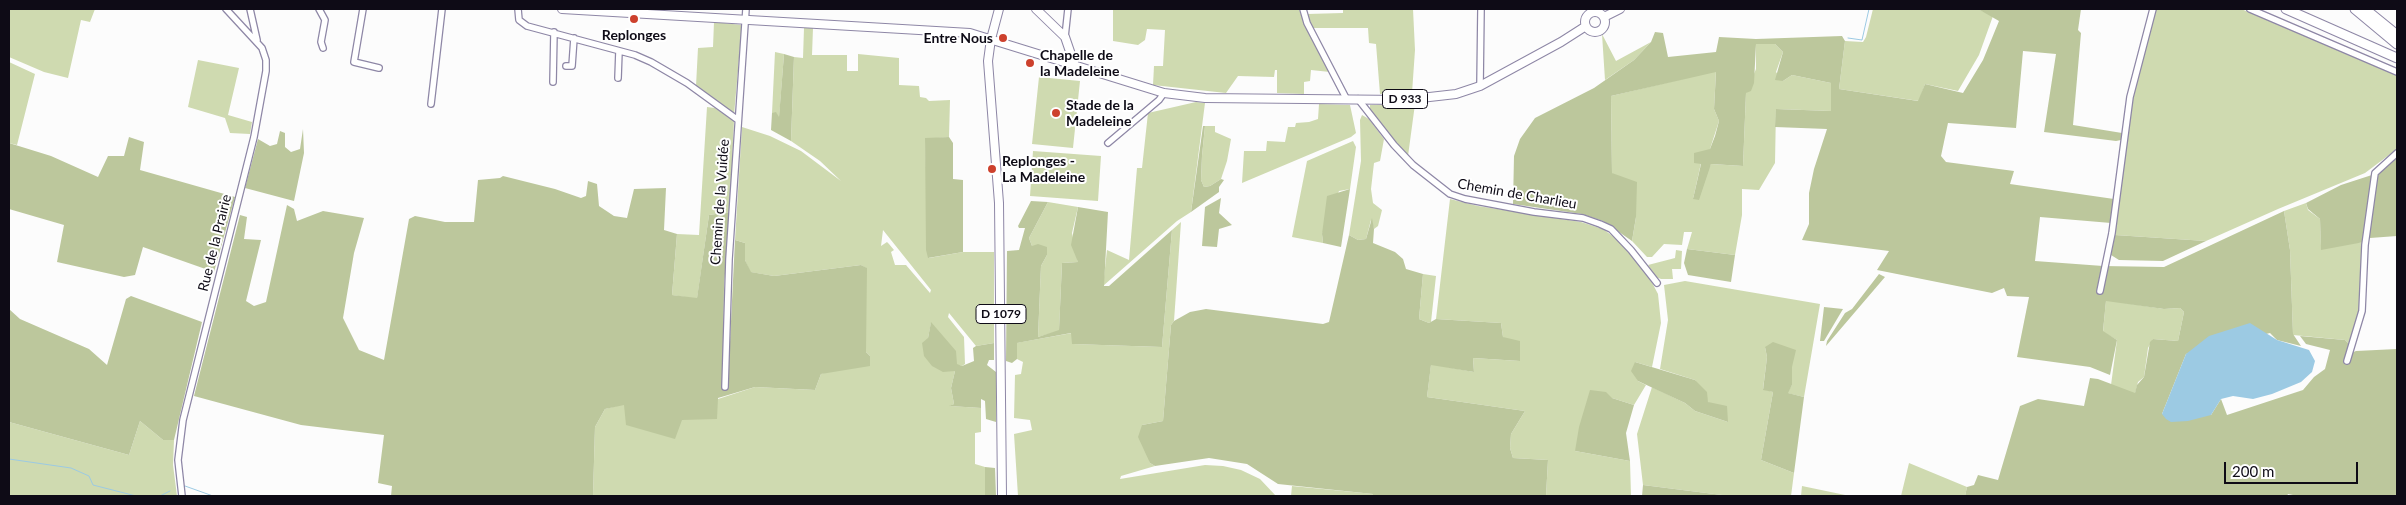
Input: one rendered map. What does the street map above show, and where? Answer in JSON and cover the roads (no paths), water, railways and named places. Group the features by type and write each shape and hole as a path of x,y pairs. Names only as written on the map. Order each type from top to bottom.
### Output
{"highway":[{"path":"2286,9 2397,58"},
{"path":"2355,9 2397,44"},
{"path":"2366,9 2397,35"}],"main road":[{"name":"D 933","path":"562,9 970,33 1164,93 1205,98 1358,98 1403,100 1456,94 1480,86 1562,42 1586,26"},
{"name":"D 1079","path":"999,9 988,53 999,203 1002,496"},
{"path":"1036,9 1065,37 1075,66"},
{"path":"1604,17 1620,9"},
{"path":"1592,10 1604,17 1603,27 1598,31 1591,31 1586,26 1586,19 1592,10"},
{"path":"988,53 994,48 1004,45"}],"street":[{"name":"Rue de la Prairie","path":"182,496 178,460 183,420 254,137 264,86 266,60 258,42 226,9"},
{"path":"250,9 258,42"},
{"path":"319,9 325,20 321,42 323,48"},
{"path":"363,9 354,62 379,68"},
{"path":"431,104 442,9"},
{"path":"518,9 521,22 635,55 670,72 738,120"},
{"name":"Chemin de la Vuidée","path":"725,387 729,259 746,9"},
{"path":"1065,37 1068,9"},
{"path":"1302,9 1307,23 1346,98"},
{"path":"1480,86 1481,9"},
{"path":"2100,291 2112,233 2130,97 2153,9"},
{"path":"2250,9 2397,72"},
{"path":"245,29 253,26"},
{"path":"553,82 554,32"},
{"path":"566,66 572,66 574,38"},
{"path":"618,78 619,51"},
{"path":"1108,143 1159,100 1164,93"},
{"name":"Chemin de Charlieu","path":"1358,98 1400,152 1450,194 1464,199 1583,218 1600,224 1611,229 1631,250 1656,283"},
{"path":"2347,361 2362,311 2365,245 2374,173 2397,153"}],"water":[{"path":"2250,323 2277,340 2309,350 2315,361 2312,372 2301,382 2272,394 2253,399 2233,396 2221,399 2211,415 2188,421 2171,422 2166,419 2162,414 2186,354 2209,336"}],"waterway":[{"path":"1848,38 1862,40 1869,9"},
{"path":"9,459 71,468 89,476 93,485 136,496"},
{"path":"185,486 213,496"},
{"path":"160,496 170,491"}],"place":[{"name":"Replonges","path":"634,19"},
{"name":"Entre Nous","path":"1003,38"},
{"name":"Chapelle de la Madeleine","path":"1030,63"},
{"name":"Stade de la Madeleine","path":"1056,113"},
{"name":"Replonges - La Madeleine","path":"992,169"}]}
